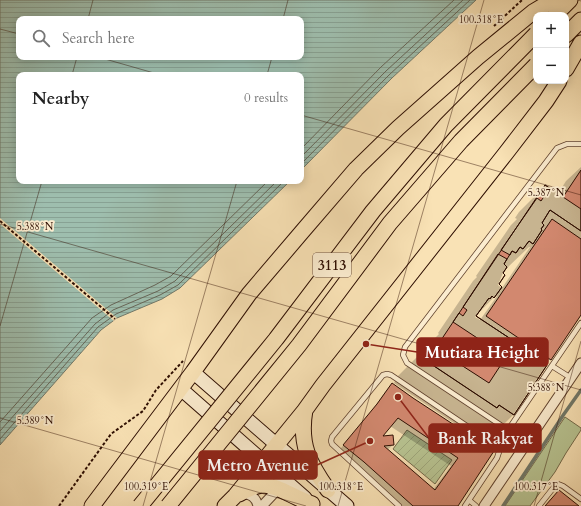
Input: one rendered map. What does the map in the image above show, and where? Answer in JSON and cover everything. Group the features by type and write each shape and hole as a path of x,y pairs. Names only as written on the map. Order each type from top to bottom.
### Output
{"highway":[{"path":"92,506 181,389 249,294 356,169 398,128 478,57 534,12 556,9 570,0"},
{"name":"3113","path":"140,506 276,339 378,205 446,125 533,37"},
{"path":"569,64 581,43"},
{"name":"3113","path":"168,506 299,345 390,223 461,141 533,68"},
{"path":"234,498 305,410 546,101 557,84"},
{"path":"305,410 303,421 305,449 311,464 328,490"},
{"path":"234,498 256,486 270,486 286,491 313,505"}],"main road":[{"path":"193,372 347,506"},
{"path":"181,389 313,505"}],"street":[{"path":"484,506 581,363"},
{"path":"262,506 278,488"},
{"path":"234,498 252,496 258,506"}],"lane":[{"path":"527,443 407,364 403,355 405,347 557,148 567,144 581,144"},
{"path":"508,430 581,323"},
{"path":"552,366 571,378"},
{"path":"399,506 332,444 331,441 332,437 383,375 387,374 391,375 498,447 499,452 497,458 465,506"},
{"path":"539,506 558,484 563,486 581,500"},
{"path":"469,500 476,506"}],"path":[{"path":"0,221 115,319"}],"green space":[{"path":"565,417 581,428 581,430 555,472 530,506 505,506"},
{"path":"407,430 452,460 435,484 393,449"}],"water":[{"path":"0,0 476,0 392,78 304,167 304,72 16,72 16,184 287,184 180,288 162,299 117,318 101,330 0,445"}],"pier":[{"path":"0,218 117,318 114,321 0,224"}],"building":[{"path":"581,170 581,231 550,210 542,223 544,225 541,229 542,230 533,244 529,241 523,249 520,247 516,253 512,251 504,264 507,267 503,273 505,275 499,284 502,287 494,298 492,296 490,299 489,298 476,316 535,355 532,359 538,364 540,360 547,365 514,415 499,405 497,408 419,356 424,349 428,352 432,347 435,349 545,185 563,197"},
{"path":"545,185 581,209 581,231 550,210 542,223 544,225 541,229 542,230 533,244 529,241 523,249 520,247 516,253 512,251 510,255 501,250 537,198 541,201 545,195 541,192"},
{"path":"552,219 581,239 581,315 551,360 486,316"},
{"path":"498,254 507,259 504,264 507,267 503,273 505,275 499,284 502,287 494,298 492,296 490,299 489,298 476,316 535,355 532,359 538,364 540,360 547,365 514,415 499,405 497,408 419,356 424,349 428,352 432,347 449,357 452,353 461,359 458,363 489,383 506,357 453,322 459,313 463,316 467,310 463,307"},
{"path":"392,383 494,451 458,506 413,506 343,445 377,404","holes":["398,418 458,458 435,490 384,446 394,445 393,435 383,436"]},
{"path":"559,490 579,506 545,506"}],"waterway":[{"path":"503,506 581,390"}],"place":[{"name":"Mutiara Height","path":"366,344"},
{"name":"Bank Rakyat","path":"398,397"},
{"name":"Metro Avenue","path":"370,441"}]}
